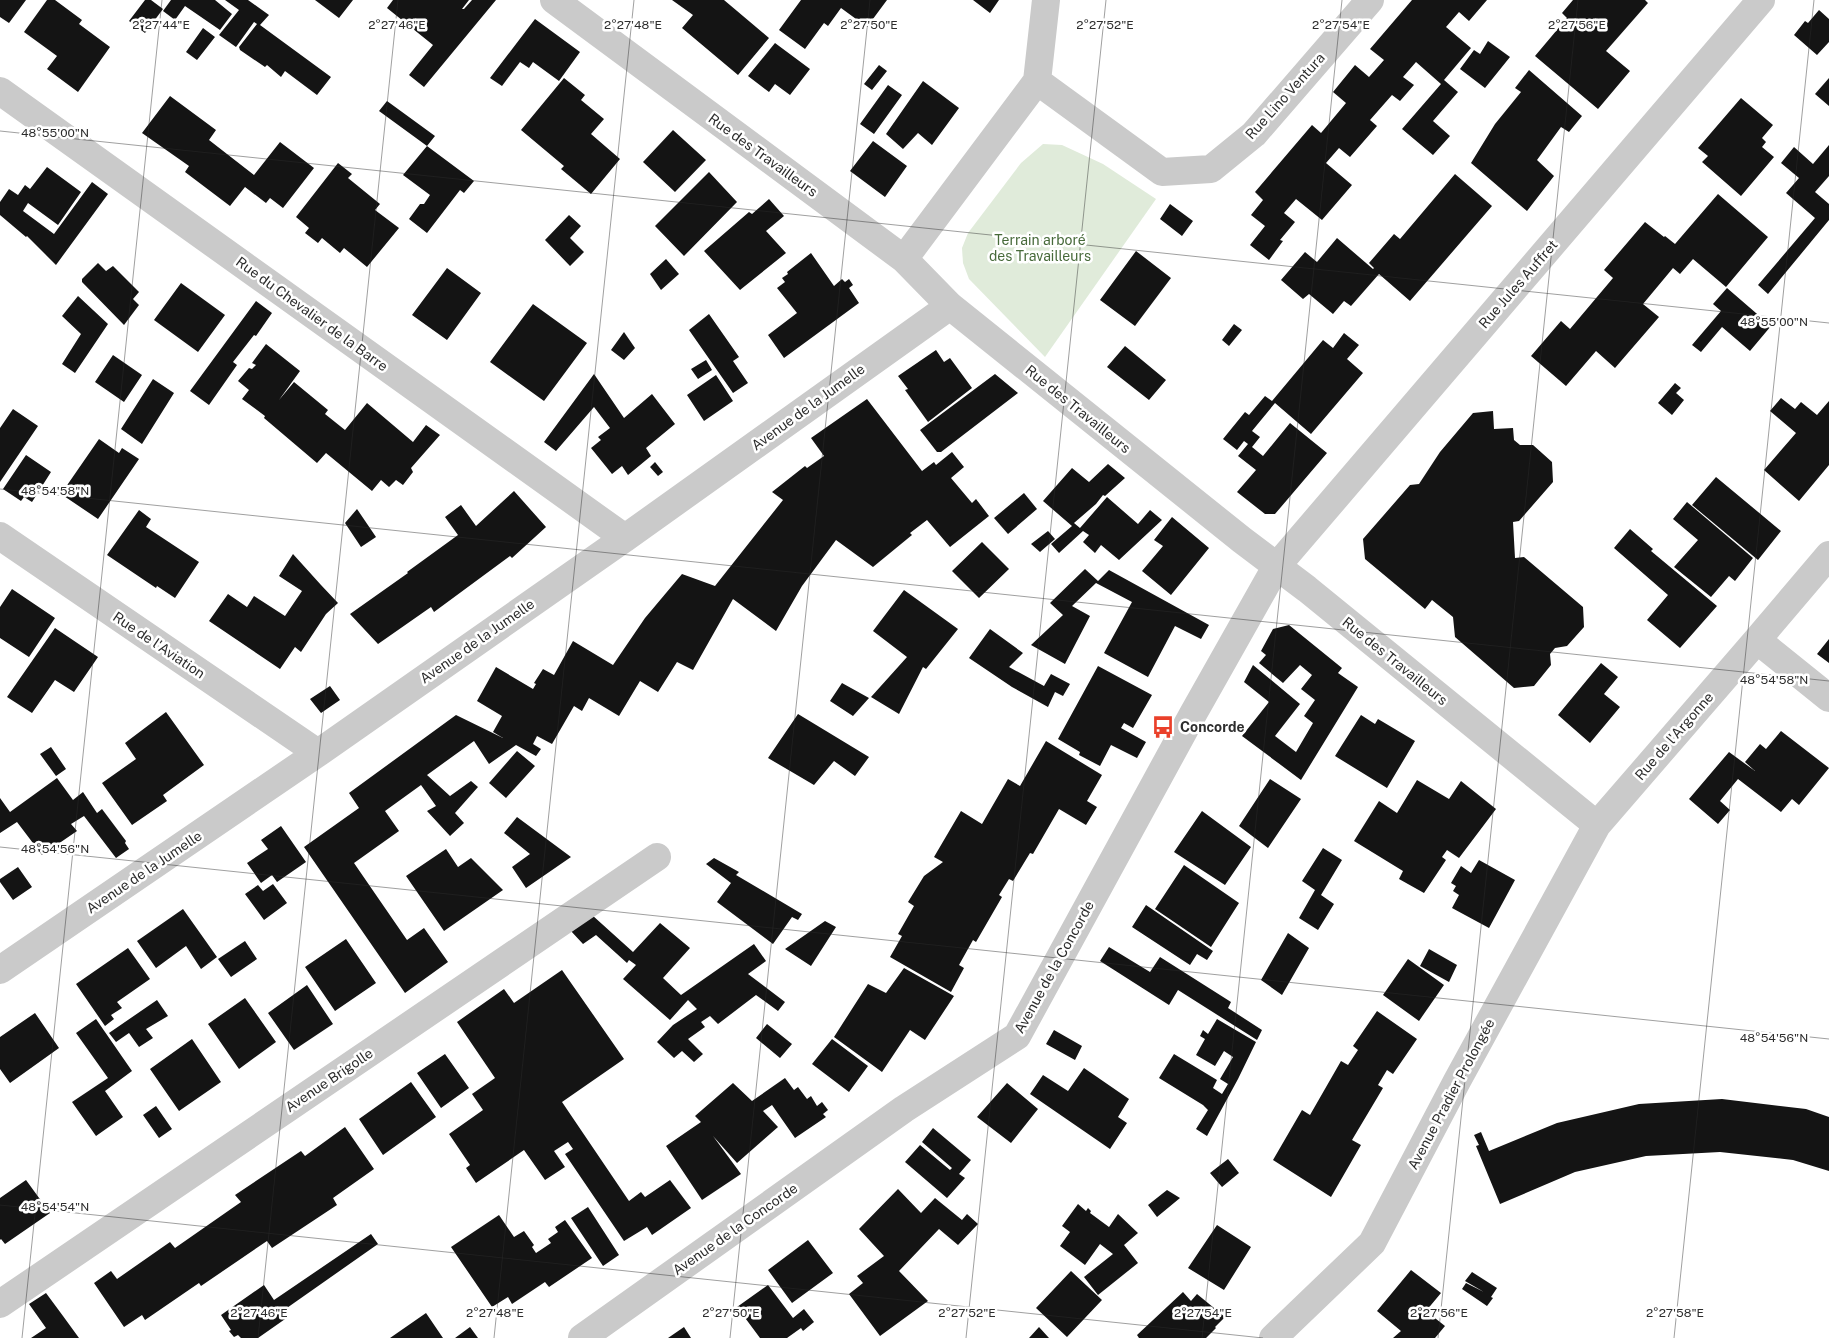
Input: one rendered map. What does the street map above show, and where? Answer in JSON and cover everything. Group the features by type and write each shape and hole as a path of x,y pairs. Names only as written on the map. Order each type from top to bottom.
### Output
{"street":[{"name":"Rue des Travailleurs","path":"554,0 904,259 950,306 1276,567 1307,588 1597,825"},
{"path":"904,259 1037,81 1046,0"},
{"name":"Rue Lino Ventura","path":"1037,81 1162,172 1211,169 1254,134 1370,0"},
{"name":"Rue Jules Auffret","path":"1276,567 1761,0"},
{"name":"Rue du Chevalier de la Barre","path":"0,91 625,538"},
{"name":"Avenue de la Jumelle","path":"0,970 318,753 625,538 950,306"},
{"name":"Rue de l'Aviation","path":"0,536 318,753"},
{"name":"Rue de l'Argonne","path":"1597,825 1829,555"},
{"name":"Avenue de la Concorde","path":"582,1338 904,1109 1017,1036 1193,714 1276,567"},
{"path":"1757,640 1829,698"},
{"name":"Avenue Pradier Prolongée","path":"1273,1338 1372,1243 1457,1081 1597,825"},
{"name":"Avenue Brigolle","path":"0,1304 657,857"}],"green space":[{"name":"Terrain arboré des Travailleurs","path":"1043,144 1062,145 1103,164 1156,199 1045,357 969,279 963,263 962,248 968,233 1021,163"}],"building":[{"path":"0,0 26,0 9,23 0,17"},
{"path":"47,0 55,0 82,20 79,24 110,47 78,92 47,69 57,56 24,32"},
{"path":"145,0 151,0 163,9 145,33 129,21"},
{"path":"171,0 215,0 232,14 220,30 185,6 175,20 163,11"},
{"path":"225,0 248,0 269,15 260,25 331,77 317,95 285,71 281,77 267,65 265,67 240,50 239,47 257,24 254,22 236,47 219,35 239,10"},
{"path":"315,0 353,0 339,18"},
{"path":"393,0 469,0 462,9 464,9 472,0 496,0 424,87 409,75 433,45 387,8"},
{"path":"672,0 724,0 769,38 738,75 682,28 693,15"},
{"path":"801,0 887,0 867,27 841,8 828,26 824,23 805,49 779,30"},
{"path":"973,0 999,0 990,13"},
{"path":"1412,0 1487,0 1469,21 1459,12 1446,27 1471,48 1444,80 1458,92 1433,121 1450,136 1433,155 1402,129 1441,84 1416,62 1403,77 1414,85 1400,101 1392,95 1370,120 1377,126 1350,157 1339,148 1326,163 1352,185 1322,220 1296,199 1284,213 1295,222 1280,240 1283,241 1269,260 1250,245 1265,226 1251,215 1263,200 1255,192 1312,125 1321,133 1346,103 1333,92 1355,65 1369,77 1384,60 1370,49"},
{"path":"1573,0 1645,0 1648,3 1606,51 1630,71 1598,109 1535,56 1567,18 1562,13"},
{"path":"1819,10 1829,19 1829,42 1817,55 1794,35 1805,21 1808,23"},
{"path":"535,19 580,52 559,81 533,62 529,68 520,62 502,86 490,78"},
{"path":"203,28 215,37 197,60 186,52"},
{"path":"1488,41 1510,57 1485,88 1460,69 1474,50 1480,54"},
{"path":"775,43 810,69 790,95 775,84 769,92 748,76"},
{"path":"879,65 887,71 872,90 864,84"},
{"path":"1529,70 1582,116 1569,132 1561,127 1537,160 1554,176 1527,211 1471,163 1495,124 1521,92 1515,88"},
{"path":"564,78 585,95 581,100 604,119 591,134 620,159 591,194 561,169 564,166 521,130"},
{"path":"1829,78 1829,106 1815,94"},
{"path":"923,81 959,108 932,145 918,133 903,149 886,134"},
{"path":"888,85 902,95 874,134 860,124"},
{"path":"170,96 216,130 209,140 254,175 280,142 314,168 283,208 270,198 266,203 245,187 230,206 185,172 189,166 142,133"},
{"path":"1741,98 1773,125 1762,138 1766,142 1762,147 1774,157 1741,196 1702,162 1708,156 1698,148"},
{"path":"387,101 435,136 427,146 379,111"},
{"path":"673,130 706,160 675,192 643,162"},
{"path":"873,141 907,166 885,197 850,171"},
{"path":"1829,145 1829,176 1815,192 1829,204 1829,220 1768,294 1758,285 1815,218 1786,193 1799,178 1781,163 1794,147 1813,164"},
{"path":"427,146 474,181 464,193 460,190 427,233 409,219 420,204 424,204 430,195 403,175"},
{"path":"338,163 352,174 348,178 380,204 375,210 399,228 367,267 344,248 340,253 322,238 318,243 305,233 309,228 296,217"},
{"path":"47,167 81,192 58,225 28,203 23,211 54,234 92,182 108,194 56,265 27,236 0,215 0,202 9,189 18,195 25,185 30,189"},
{"path":"709,172 737,202 684,256 655,226"},
{"path":"1455,174 1492,206 1410,301 1379,274 1351,306 1344,301 1333,314 1309,294 1303,299 1281,280 1305,252 1317,262 1337,238 1373,269 1369,263 1394,234 1400,239"},
{"path":"1718,194 1768,237 1726,287 1693,259 1680,274 1673,268 1643,304 1659,317 1615,368 1596,351 1566,386 1531,356 1561,321 1570,329 1613,278 1604,270 1645,222 1675,244"},
{"path":"769,199 784,216 766,231 786,253 740,290 704,251 749,212 752,214"},
{"path":"1170,204 1193,221 1182,236 1160,219"},
{"path":"569,215 581,226 570,238 584,252 570,266 545,240"},
{"path":"1136,251 1171,278 1135,326 1100,300"},
{"path":"811,253 834,286 842,279 845,282 849,279 853,285 849,288 859,303 784,358 768,335 797,313 777,288 785,282 782,278 788,274 787,272"},
{"path":"666,259 679,274 661,290 650,274"},
{"path":"98,263 106,271 113,266 139,292 133,299 139,305 124,325 82,282 82,279"},
{"path":"447,268 481,293 447,340 412,315"},
{"path":"181,283 225,315 198,352 154,320"},
{"path":"1727,288 1771,326 1750,351 1722,327 1701,352 1692,345 1721,311 1713,304"},
{"path":"78,296 108,324 75,373 62,364 81,334 62,316"},
{"path":"256,301 272,313 256,336 254,335 233,362 237,365 209,405 190,391"},
{"path":"533,304 587,343 544,401 490,362"},
{"path":"709,314 739,357 733,361 748,383 733,393 689,330"},
{"path":"1234,324 1242,330 1229,346 1222,340"},
{"path":"624,332 635,348 624,360 611,350"},
{"path":"1344,333 1359,345 1347,359 1363,373 1311,434 1275,403 1252,431 1260,437 1252,447 1263,456 1290,423 1327,453 1275,514 1265,514 1237,492 1256,470 1238,456 1248,444 1244,441 1237,450 1223,439 1245,412 1249,415 1265,396 1272,401 1323,340 1333,348"},
{"path":"266,344 300,371 279,400 294,382 328,410 325,414 345,430 367,403 413,442 426,425 440,435 411,468 413,472 403,485 396,480 389,487 381,480 372,491 326,453 317,463 264,418 265,416 242,399 249,390 238,381 249,368 252,369 256,365 252,363"},
{"path":"1125,346 1166,380 1149,400 1107,367"},
{"path":"936,350 944,362 950,358 972,388 928,422 905,390 908,389 898,376"},
{"path":"113,355 142,375 124,402 95,382"},
{"path":"706,360 712,370 698,379 691,369"},
{"path":"594,374 624,418 652,394 675,424 646,448 651,456 628,475 622,466 612,474 591,448 601,440 598,437 610,428 594,407 556,451 544,442"},
{"path":"995,374 1018,393 941,452 937,452 920,430"},
{"path":"716,375 733,401 704,421 687,395"},
{"path":"153,379 174,393 142,444 121,429"},
{"path":"1675,383 1681,388 1676,393 1684,400 1672,415 1658,403"},
{"path":"1781,398 1795,409 1801,402 1817,415 1829,401 1829,465 1799,501 1764,470 1796,433 1770,411"},
{"path":"867,399 922,471 934,462 936,465 952,452 964,467 951,478 972,503 976,499 989,516 950,547 927,520 873,567 836,540 802,586 776,631 733,599 693,670 677,662 658,692 640,681 619,716 589,698 582,711 574,706 552,744 537,736 533,744 541,749 536,756 516,745 489,764 474,741 427,775 450,796 471,781 478,787 455,813 464,823 450,836 427,811 436,806 421,785 385,811 399,831 354,863 407,940 424,928 448,962 405,993 304,847 359,808 349,793 456,715 503,738 493,732 502,716 477,701 496,667 533,689 536,684 534,683 543,669 554,675 573,641 613,665 645,618 682,574 715,586 783,500 772,492 805,466 807,468 824,456 811,438"},
{"path":"13,409 38,426 0,482 0,428"},
{"path":"1493,411 1494,429 1513,428 1514,440 1520,445 1533,445 1552,462 1553,482 1519,521 1513,522 1515,558 1524,557 1583,607 1584,627 1567,646 1555,648 1550,654 1551,665 1534,686 1514,688 1455,637 1453,617 1432,600 1425,609 1365,559 1363,539 1410,485 1419,484 1440,452 1473,413"},
{"path":"99,439 119,453 122,448 139,459 98,519 61,494"},
{"path":"26,455 51,472 32,502 24,497 21,501 3,489"},
{"path":"655,462 663,472 658,476 650,467"},
{"path":"1108,464 1125,478 1105,496 1103,495 1096,504 1074,523 1080,528 1107,497 1138,524 1150,510 1162,520 1119,560 1101,545 1095,553 1083,542 1089,535 1083,531 1059,553 1051,544 1072,526 1043,501 1072,468 1089,482"},
{"path":"1716,477 1781,531 1758,560 1692,505"},
{"path":"514,491 546,527 512,558 510,556 434,612 431,607 378,644 350,614 458,535 445,517 461,505 476,526"},
{"path":"1024,493 1037,509 1008,534 994,518"},
{"path":"1687,502 1753,558 1735,581 1729,576 1711,597 1674,567 1698,540 1673,519"},
{"path":"357,509 376,537 361,547 345,523"},
{"path":"139,510 151,519 146,527 199,562 175,598 157,586 156,588 107,555"},
{"path":"1172,517 1209,548 1171,595 1142,571 1163,546 1154,540"},
{"path":"1630,529 1653,549 1651,551 1717,606 1680,648 1647,620 1668,595 1614,548"},
{"path":"1048,531 1055,539 1040,552 1031,544"},
{"path":"982,542 1009,569 979,598 952,571"},
{"path":"293,554 338,603 326,614 301,652 295,647 280,669 209,621 228,594 247,607 254,596 285,616 302,591 279,576"},
{"path":"1085,569 1098,581 1109,570 1209,625 1201,639 1175,626 1148,677 1104,653 1132,602 1096,583 1072,606 1090,616 1065,664 1031,645 1063,615 1050,603"},
{"path":"12,589 55,618 29,657 0,638 0,607"},
{"path":"904,590 958,629 926,669 923,667 899,714 871,697 907,657 873,631"},
{"path":"1289,625 1342,668 1338,673 1358,687 1301,780 1242,736 1269,702 1244,682 1253,665 1300,704 1275,736 1296,752 1313,723 1304,716 1315,700 1301,689 1312,675 1300,665 1283,683 1259,663 1266,655 1261,651 1273,629"},
{"path":"55,628 98,657 74,692 55,680 32,713 7,697"},
{"path":"990,629 1023,653 1009,667 1044,686 1051,674 1070,684 1063,696 1055,692 1048,707 1012,687 969,658"},
{"path":"1829,639 1829,663 1817,654"},
{"path":"1601,663 1618,677 1604,694 1620,707 1590,743 1558,715"},
{"path":"1098,666 1152,695 1133,728 1124,723 1121,728 1146,742 1137,758 1111,745 1100,766 1079,755 1080,752 1058,739"},
{"path":"842,683 869,698 853,716 830,701"},
{"path":"330,686 340,700 321,713 310,699"},
{"path":"166,712 204,765 163,795 167,801 132,825 102,783 136,759 125,743"},
{"path":"798,714 869,757 855,776 834,761 814,785 768,758"},
{"path":"1361,715 1375,724 1378,719 1415,741 1387,788 1335,756"},
{"path":"1781,731 1829,768 1799,805 1792,799 1781,812 1738,779 1720,801 1730,810 1718,824 1689,799 1729,752 1755,771 1745,762 1760,744 1766,749"},
{"path":"1046,741 1102,775 1087,801 1097,807 1086,825 1059,809 1033,854 1030,853 1013,881 1009,879 999,895 1002,897 976,942 973,940 959,965 964,968 951,992 890,957 902,936 898,934 914,906 908,902 924,876 943,862 934,857 961,811 982,824 1008,779 1020,786"},
{"path":"51,747 66,769 56,776 40,754"},
{"path":"517,751 535,766 506,798 489,783"},
{"path":"57,778 73,800 83,792 97,813 102,809 126,841 125,843 129,849 116,858 84,816 71,824 77,831 42,855 17,822 0,833 0,798 10,812"},
{"path":"1270,779 1301,799 1268,848 1239,826"},
{"path":"1417,780 1449,799 1461,781 1496,809 1459,858 1447,850 1442,857 1446,860 1424,893 1399,879 1403,871 1354,841 1379,801 1397,813"},
{"path":"1202,811 1251,847 1225,885 1174,852"},
{"path":"517,817 571,857 526,888 512,867 530,854 504,833"},
{"path":"281,826 306,862 277,882 272,875 261,883 247,863 268,849 261,840"},
{"path":"1323,848 1342,860 1321,895 1334,904 1318,930 1299,918 1315,890 1302,881"},
{"path":"446,849 458,867 471,858 503,890 444,931 406,876"},
{"path":"714,858 739,872 736,875 802,914 798,920 792,917 773,944 717,902 731,883 706,864"},
{"path":"1479,860 1515,880 1489,928 1452,908 1459,895 1453,891 1456,886 1451,883 1461,866 1471,873"},
{"path":"1184,865 1239,903 1211,947 1155,909"},
{"path":"18,867 32,887 13,900 0,882 0,879"},
{"path":"273,884 287,903 264,920 245,894 258,885 263,891"},
{"path":"1146,905 1213,951 1207,960 1197,954 1190,965 1132,927"},
{"path":"183,909 217,957 201,969 186,946 156,968 137,941"},
{"path":"592,915 633,952 660,923 690,948 663,978 681,995 754,944 766,961 748,974 785,1002 778,1011 756,995 718,1024 710,1016 701,1022 705,1027 688,1039 703,1054 694,1062 682,1051 674,1058 657,1042 673,1025 697,1009 688,1000 670,1020 623,979 636,965 629,960 627,963 596,935 583,944 570,930"},
{"path":"825,921 836,927 811,966 785,949"},
{"path":"1288,933 1309,948 1282,995 1261,980"},
{"path":"346,939 376,983 335,1011 305,967"},
{"path":"245,941 257,959 231,977 218,959"},
{"path":"1109,947 1150,972 1160,957 1231,1002 1228,1008 1262,1030 1257,1040 1178,990 1169,1005 1100,961"},
{"path":"128,948 150,979 117,1002 122,1008 111,1015 114,1019 105,1026 76,984"},
{"path":"1429,949 1457,965 1449,982 1420,966"},
{"path":"1408,959 1444,985 1419,1021 1383,995"},
{"path":"904,968 954,996 925,1040 910,1030 882,1072 834,1037 868,984 886,993"},
{"path":"562,970 624,1059 562,1102 629,1201 641,1192 645,1197 670,1180 691,1208 652,1235 647,1227 624,1241 565,1154 573,1149 568,1142 554,1151 565,1167 545,1180 524,1150 476,1183 466,1168 470,1165 449,1134 483,1110 472,1094 495,1078 457,1022 504,989 514,1003"},
{"path":"307,985 333,1024 294,1050 268,1013"},
{"path":"245,998 276,1042 239,1069 208,1024"},
{"path":"157,1000 168,1016 146,1029 153,1038 139,1047 129,1033 116,1042 109,1033"},
{"path":"1377,1011 1417,1039 1393,1074 1387,1070 1378,1085 1383,1088 1352,1140 1361,1145 1331,1197 1273,1160 1302,1110 1310,1115 1341,1061 1348,1065 1358,1050 1353,1046"},
{"path":"35,1013 59,1048 10,1083 0,1069 0,1037"},
{"path":"96,1019 132,1071 105,1091 123,1117 96,1136 72,1102 108,1078 76,1033"},
{"path":"1217,1019 1256,1042 1207,1136 1196,1129 1208,1110 1159,1078 1174,1054 1217,1080 1213,1088 1222,1094 1228,1084 1220,1079 1233,1057 1224,1051 1215,1066 1196,1055 1205,1039 1200,1036 1203,1030 1208,1034"},
{"path":"767,1024 792,1044 780,1058 756,1038"},
{"path":"1054,1030 1082,1046 1075,1060 1046,1044"},
{"path":"192,1039 221,1082 179,1111 150,1069"},
{"path":"832,1039 868,1066 849,1092 812,1064"},
{"path":"445,1054 469,1088 441,1108 417,1073"},
{"path":"1084,1068 1129,1099 1118,1117 1127,1123 1110,1149 1030,1094 1043,1075 1068,1091"},
{"path":"785,1078 794,1090 798,1087 807,1099 811,1096 817,1106 822,1102 828,1110 823,1114 826,1117 795,1138 772,1105 763,1111 778,1127 737,1163 713,1136 741,1174 702,1200 666,1146 701,1122 695,1116 733,1083 752,1101"},
{"path":"411,1082 436,1117 383,1155 359,1119"},
{"path":"1007,1083 1038,1109 1011,1143 977,1117"},
{"path":"1722,1099 1806,1109 1829,1117 1829,1171 1793,1160 1720,1152 1646,1156 1575,1172 1500,1204 1476,1146 1479,1145 1474,1135 1481,1132 1489,1151 1557,1123 1639,1104"},
{"path":"156,1106 172,1129 159,1138 143,1115"},
{"path":"345,1127 374,1169 333,1198 337,1205 272,1248 267,1241 201,1286 199,1283 145,1320 142,1315 124,1327 94,1283 111,1271 117,1279 170,1242 175,1248 241,1202 235,1195 301,1151 305,1156"},
{"path":"933,1128 971,1160 959,1174 965,1178 947,1198 905,1162 920,1145 950,1170 952,1168 922,1142"},
{"path":"1228,1159 1239,1173 1222,1187 1210,1173"},
{"path":"26,1180 50,1213 5,1244 0,1240 0,1198"},
{"path":"898,1189 921,1213 935,1198 962,1220 967,1214 978,1224 958,1245 939,1229 899,1271 928,1301 880,1336 849,1294 863,1283 857,1276 884,1256 859,1229"},
{"path":"1167,1190 1180,1198 1157,1217 1148,1205"},
{"path":"1078,1204 1086,1211 1088,1208 1091,1211 1090,1213 1109,1227 1118,1214 1138,1233 1124,1245 1138,1263 1098,1295 1084,1277 1113,1254 1100,1244 1085,1265 1060,1246 1070,1232 1062,1226"},
{"path":"588,1207 619,1255 603,1266 571,1218"},
{"path":"499,1215 514,1237 524,1231 534,1245 532,1247 536,1253 551,1243 548,1239 558,1232 555,1227 565,1220 592,1258 549,1287 545,1282 512,1304 508,1297 492,1307 451,1247"},
{"path":"1217,1225 1251,1247 1224,1290 1188,1268"},
{"path":"371,1234 378,1244 284,1310 288,1317 258,1338 241,1338 238,1335 234,1337 229,1331 231,1330 221,1315 264,1285 274,1300"},
{"path":"808,1240 833,1273 792,1303 768,1270"},
{"path":"1411,1270 1441,1293 1426,1311 1445,1326 1435,1338 1393,1338 1401,1331 1377,1311"},
{"path":"1071,1271 1102,1300 1067,1337 1036,1308"},
{"path":"1472,1272 1497,1288 1487,1306 1462,1289 1466,1283 1484,1292 1465,1281"},
{"path":"768,1285 793,1318 804,1309 814,1322 803,1331 801,1328 787,1338 760,1338 737,1307"},
{"path":"1183,1292 1191,1301 1197,1294 1225,1317 1206,1338 1139,1338 1137,1335"},
{"path":"46,1293 79,1338 31,1338 46,1328 29,1304"},
{"path":"426,1313 443,1338 390,1338"},
{"path":"470,1327 478,1338 455,1338"},
{"path":"684,1327 691,1338 668,1338"},
{"path":"1039,1327 1049,1338 1029,1338"}],"place":[{"name":"Concorde","path":"1163,727"}]}
